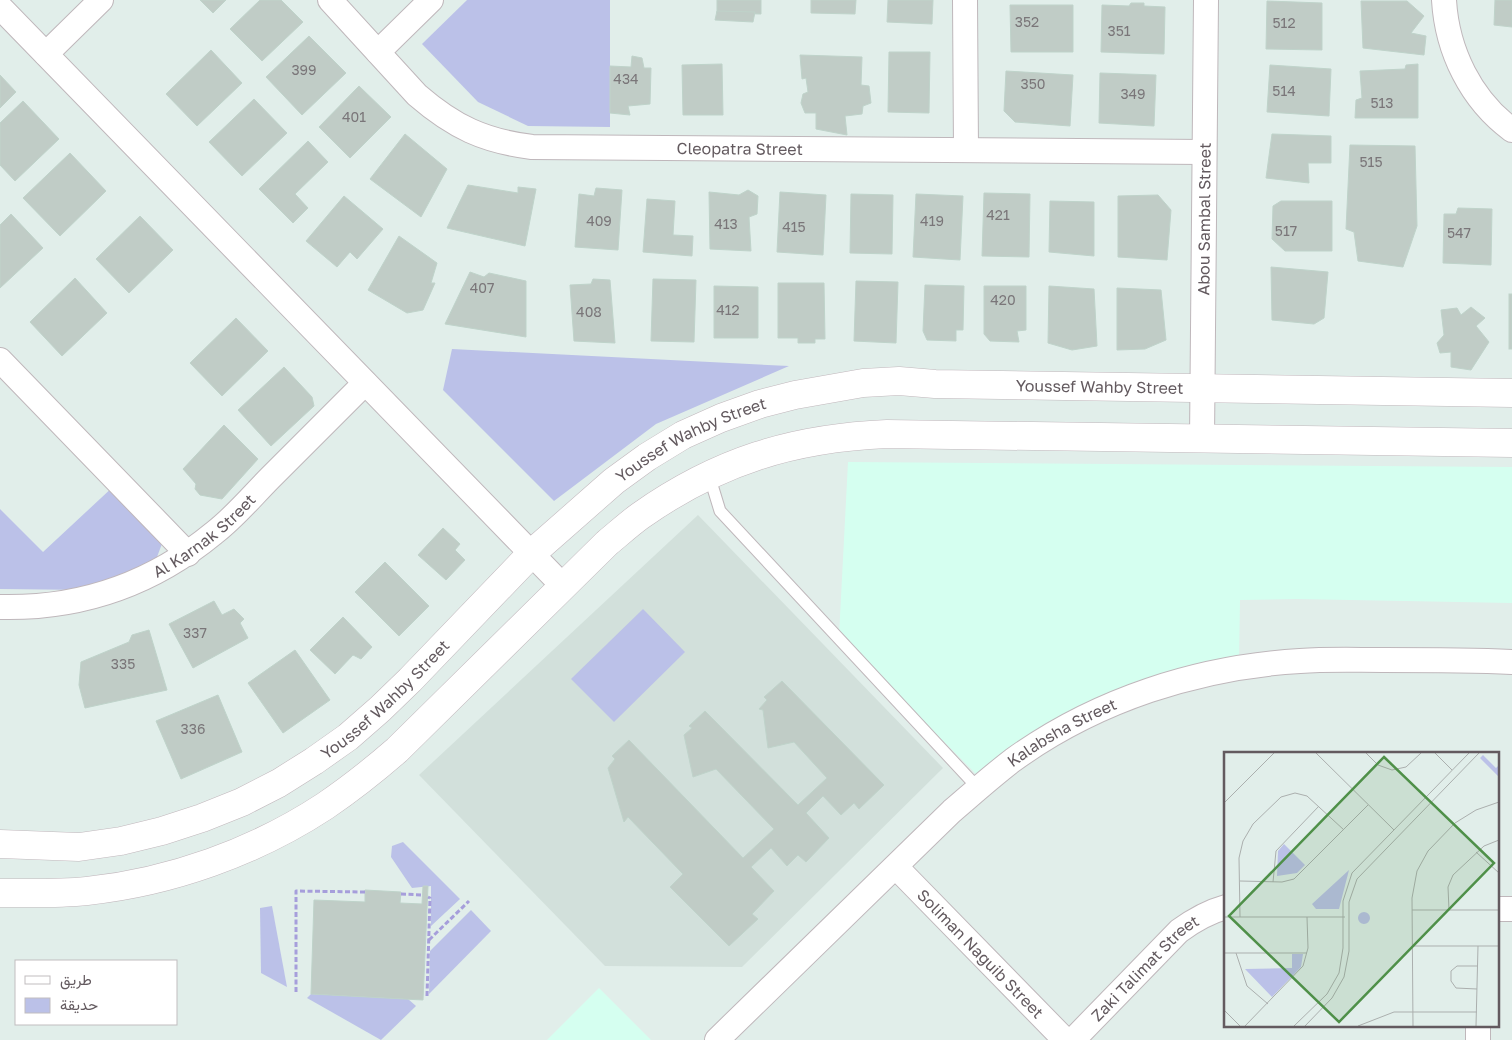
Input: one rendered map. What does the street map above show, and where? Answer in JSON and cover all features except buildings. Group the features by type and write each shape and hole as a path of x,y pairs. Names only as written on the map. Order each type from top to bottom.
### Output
{"street":[{"path":"46,54 101,0"},
{"name":"Cleopatra Street","path":"330,0 417,96 470,131 490,139 511,144 532,147 1204,152"},
{"path":"378,52 431,0"},
{"path":"965,0 966,150"},
{"name":"Abou Sambal Street","path":"1202,439 1206,0"},
{"path":"1444,0 1450,39 1458,63 1470,85 1485,106 1512,130"},
{"path":"0,7 563,586"},
{"path":"0,360 188,554"},
{"name":"Youssef Wahby Street","path":"0,844 79,848 121,841 162,831 202,818 242,802 279,783 335,746 380,709 531,554 614,481 647,457 683,435 721,418 760,404 795,395 862,383 899,381 945,384 1512,393"},
{"name":"Al Karnak Street","path":"0,607 51,606 108,594 149,576 188,554 216,532 365,383"},
{"path":"0,893 49,894 125,886 200,866 243,850 284,830 332,801 397,750 607,543 639,517 673,494 709,475 747,459 786,447 820,440 888,434 1512,443"},
{"name":"Kalabsha Street","path":"722,1038 978,788 1014,759 1079,720 1112,704 1147,691 1204,674 1262,664 1301,660 1474,660 1512,662"},
{"name":"Soliman Naguib Street","path":"896,866 1065,1040"},
{"name":"Zaki Talimat Street","path":"1074,1040 1179,931 1198,918 1224,908"}],"lane":[{"path":"709,475 720,511 978,788"}],"path":[{"path":"296,992 296,890 365,892"},
{"path":"401,894 422,895"},
{"path":"427,996 430,898 428,897"},
{"path":"429,940 469,901"}],"shaded area":[{"path":"848,462 1512,467 1512,603 1297,599 1240,600 1239,662 977,775 839,636"},
{"path":"698,515 943,768 742,967 605,966 419,775"},
{"path":"599,988 651,1040 547,1040"}],"green space":[{"path":"467,0 610,0 610,127 528,126 478,102 422,44"},
{"path":"452,349 789,366 656,424 554,501 443,390"},
{"path":"115,485 163,541 154,565 88,590 0,589 0,509 43,552"},
{"path":"643,609 685,652 614,722 571,679"},
{"path":"403,842 460,899 431,926 431,886 412,888 391,857 392,846"},
{"path":"272,906 287,987 261,973 260,908"},
{"path":"471,910 491,931 429,994 430,951"},
{"path":"311,994 408,999 416,1006 381,1040 307,998"}]}
